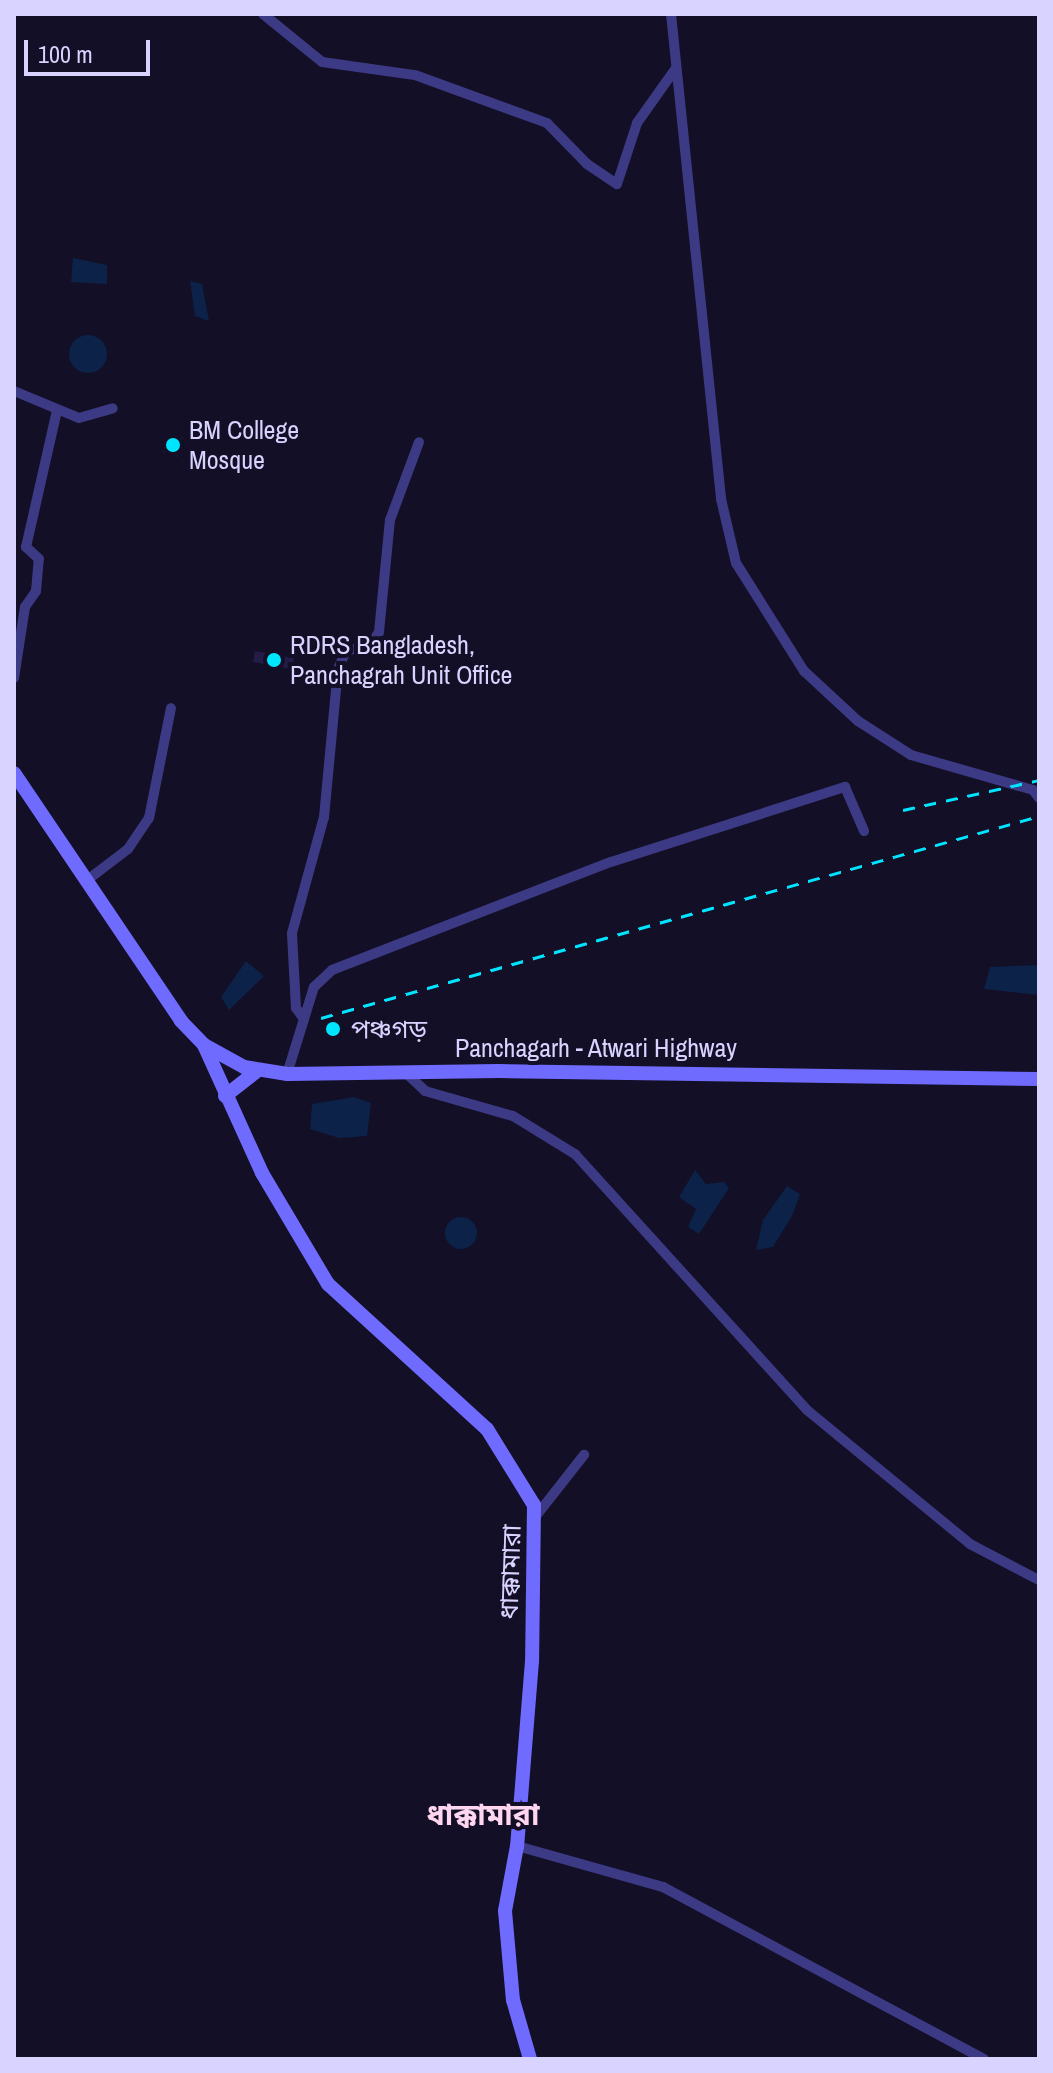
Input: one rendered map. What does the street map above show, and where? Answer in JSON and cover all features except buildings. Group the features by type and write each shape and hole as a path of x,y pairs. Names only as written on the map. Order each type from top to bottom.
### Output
{"street":[{"path":"263,14 316,60 415,75 547,123 587,164 617,184 637,123 676,68"},
{"path":"671,14 721,499 730,547 748,587 804,671 876,734 933,764 1033,790 1039,798"},
{"path":"14,391 57,411 88,419 113,408"},
{"path":"14,678 25,607 36,591 39,559 26,547 57,411"},
{"path":"304,1019 296,1008 292,933 330,783 338,669 346,651 370,645 379,632 390,520 419,442"},
{"path":"86,881 128,849 149,818 171,708"},
{"name":"Panchagarh - Atwari Highway","path":"14,773 174,1011 204,1045 257,1071 287,1074 1039,1079"},
{"path":"287,1074 317,981 332,970 611,862 845,787 864,831"},
{"name":"ধাক্কামারা","path":"204,1045 225,1096 294,1232 328,1284 487,1429 522,1480 536,1516 517,1846 505,1922 513,2000 530,2059"},
{"path":"225,1096 257,1071"},
{"path":"406,1073 437,1096 526,1121 575,1154 807,1410 970,1544 1039,1580"},
{"path":"536,1516 584,1455"},
{"path":"517,1846 663,1887 984,2059"}],"water":[{"path":"73,258 107,265 107,284 71,282"},
{"path":"190,281 202,284 209,321 195,316"},
{"path":"88,335 101,341 107,354 101,367 88,373 75,367 69,354 75,341"},
{"path":"246,961 264,976 229,1010 221,997"},
{"path":"1039,965 1039,995 984,989 990,967"},
{"path":"354,1097 371,1103 367,1136 339,1138 310,1129 312,1104"},
{"path":"695,1170 706,1184 724,1182 729,1188 699,1234 688,1227 696,1209 679,1197"},
{"path":"787,1186 800,1194 793,1214 773,1247 756,1250 763,1220"},
{"path":"461,1217 473,1221 477,1233 473,1245 461,1249 449,1245 445,1233 449,1221"}],"railway":[{"path":"903,810 1039,780"},
{"path":"321,1018 1039,816"}],"place":[{"name":"BM College Mosque","path":"173,445"},
{"name":"RDRS Bangladesh, Panchagrah Unit Office","path":"274,660"},
{"name":"পঞ্চগড়","path":"333,1029"}],"district":[{"name":"ধাক্কামারা","path":"483,1814"}]}
